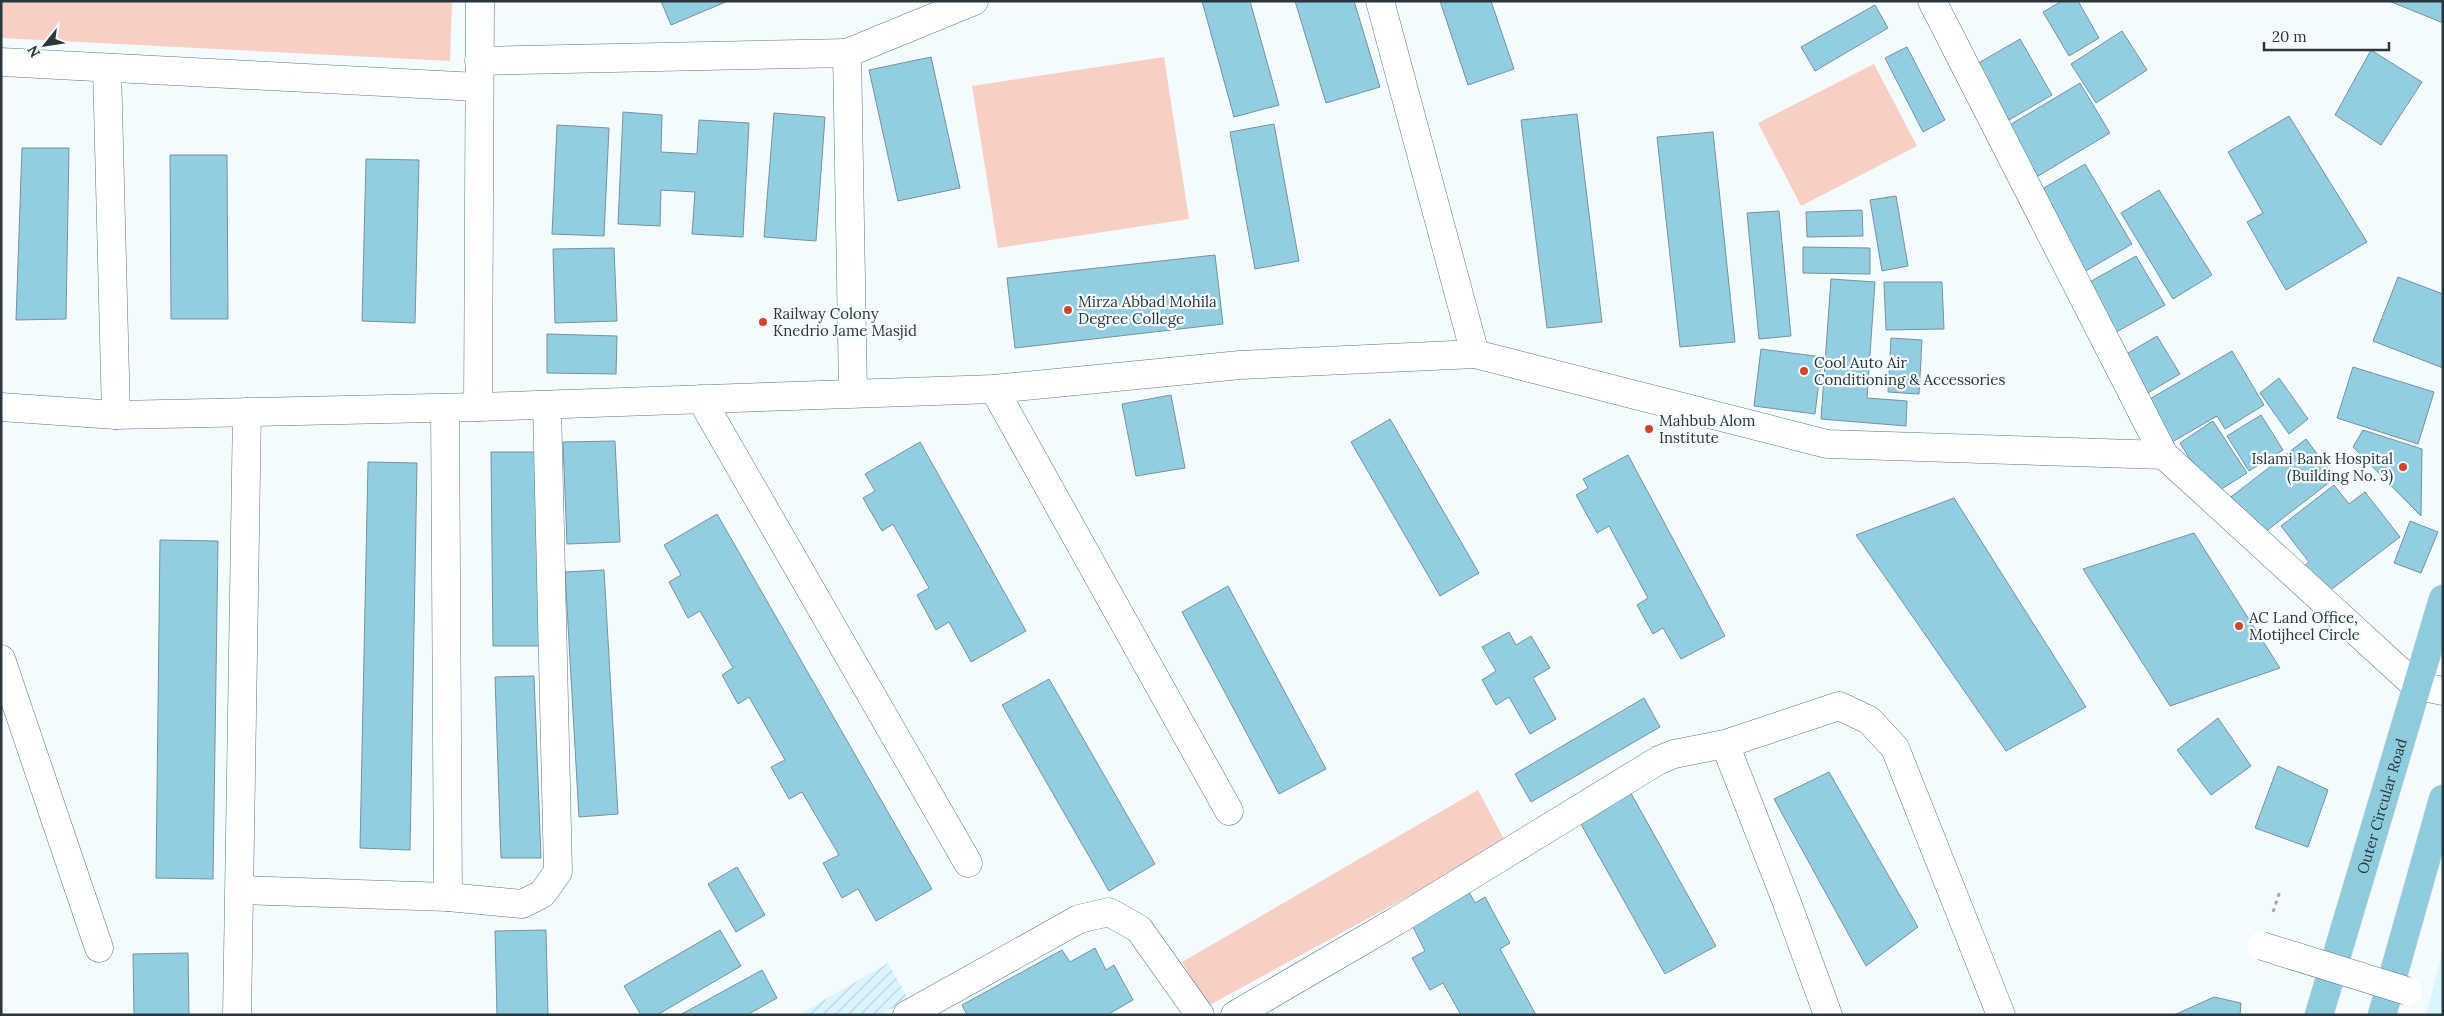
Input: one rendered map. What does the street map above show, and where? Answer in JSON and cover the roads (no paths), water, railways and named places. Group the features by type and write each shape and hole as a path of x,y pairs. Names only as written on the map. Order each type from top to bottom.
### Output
{"main road":[{"name":"Outer Circular Road","path":"2319,1015 2443,599"},
{"path":"2382,1015 2443,800"}],"street":[{"path":"478,407 478,74 480,1"},
{"path":"1,62 107,68 478,74 847,54 974,1"},
{"path":"1380,1 1475,354"},
{"path":"1932,1 2164,455 2416,685 2443,691"},
{"path":"847,54 853,393"},
{"path":"107,68 116,415"},
{"path":"1,407 116,415 547,405 994,388 1240,365 1475,354 1827,444 2164,455"},
{"path":"994,388 1229,811"},
{"path":"701,399 968,862"},
{"path":"240,890 448,897 522,904 542,894 558,872 547,405"},
{"path":"445,408 448,897"},
{"path":"237,1015 247,412"},
{"path":"1,659 99,948"},
{"path":"1235,1015 1398,920 1660,760 1674,754 1725,744 1839,706 1869,720 1895,748 2001,1015"},
{"path":"1725,744 1786,900 1828,1015"},
{"path":"907,1015 1079,918 1109,912 1139,929 1200,1015"},
{"path":"2262,946 2407,991"}],"place":[{"name":"Mirza Abbad Mohila Degree College","path":"1068,310"},
{"name":"Railway Colony Knedrio Jame Masjid","path":"763,322"},
{"name":"Cool Auto Air Conditioning & Accessories","path":"1804,371"},
{"name":"Mahbub Alom Institute","path":"1649,429"},
{"name":"Islami Bank Hospital (Building No. 3)","path":"2403,467"},
{"name":"AC Land Office, Motijheel Circle","path":"2239,626"}]}
